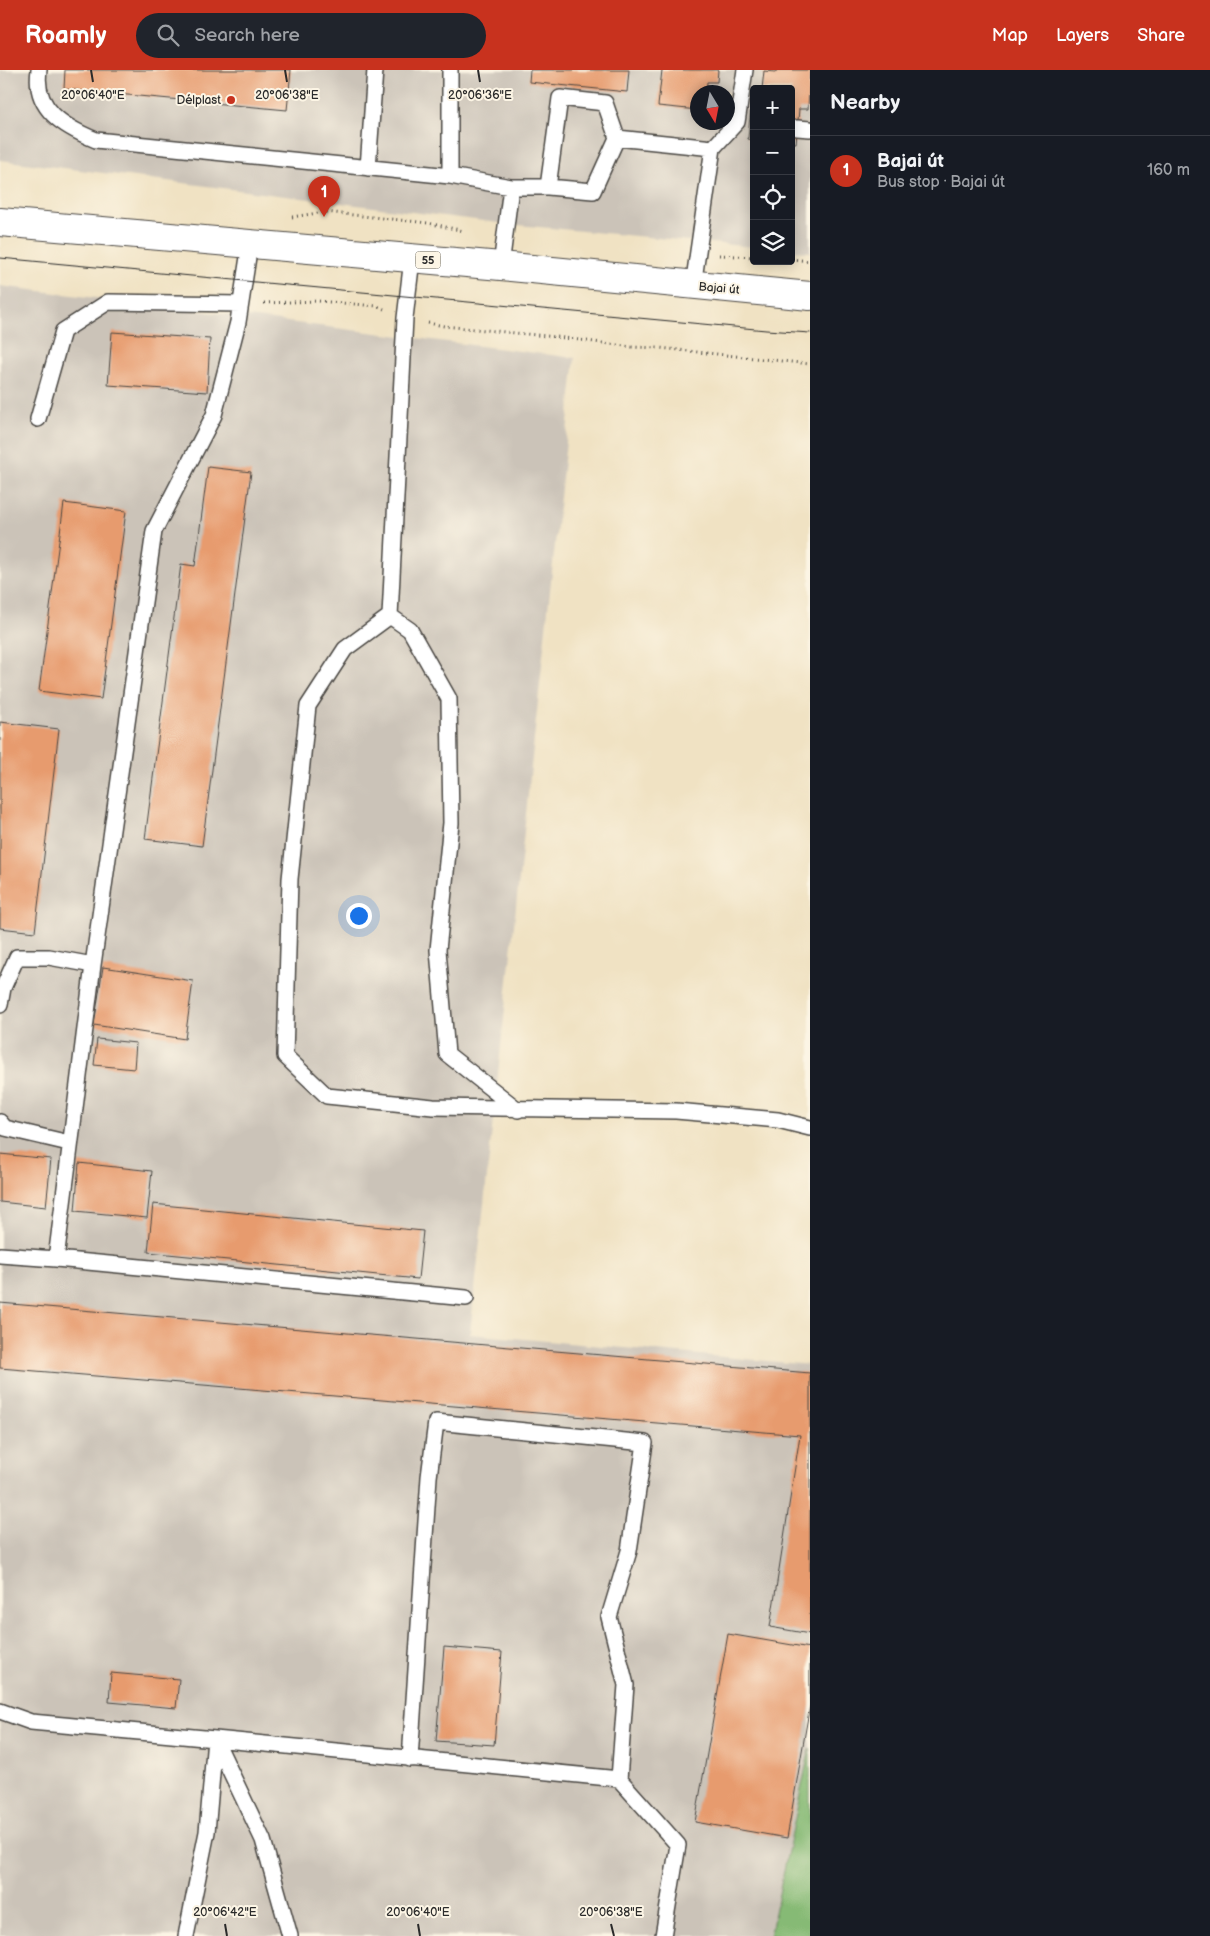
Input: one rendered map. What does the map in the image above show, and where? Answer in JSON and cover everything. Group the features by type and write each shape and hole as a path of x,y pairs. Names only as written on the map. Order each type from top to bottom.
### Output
{"main road":[{"name":"Bajai út","path":"0,222 501,266 810,296"}],"lane":[{"path":"39,70 38,79 41,97 48,109 59,120 74,130 96,140 450,176 511,187 548,187 592,191 617,138 605,103 560,98 548,187"},
{"path":"368,168 374,70"},
{"path":"450,70 450,176"},
{"path":"693,286 712,148 743,123 745,70"},
{"path":"617,138 712,148"},
{"path":"501,266 511,187"},
{"path":"56,1259 92,965 154,531 214,416 238,322 250,244"},
{"path":"390,616 406,318 412,259"},
{"path":"38,419 63,331 108,302 240,304"},
{"path":"390,616 345,649 308,706 290,879 285,1056 327,1096 433,1107 518,1110 676,1111 778,1120 810,1128"},
{"path":"390,616 410,630 449,699 451,823 438,950 446,1054 518,1110"},
{"path":"0,1005 3,988 17,957 49,957 92,965"},
{"path":"0,1122 5,1128 69,1143"},
{"path":"0,1255 466,1298"},
{"path":"410,1759 429,1477 436,1422 645,1443 629,1551 609,1617 626,1685 619,1779"},
{"path":"0,1711 31,1722 215,1738 619,1779 678,1845 663,1936"},
{"path":"186,1936 208,1832 215,1738"},
{"path":"215,1738 264,1840 290,1936"}],"path":[{"path":"282,216 326,212 428,223 461,231 505,235"},
{"path":"697,254 750,257"},
{"path":"795,260 810,261"},
{"path":"240,304 318,301 377,306 406,318 444,326 810,364"}],"shaded area":[{"path":"0,70 810,70 810,252 795,251 795,85 750,85 750,247 507,224 0,160"},
{"path":"0,286 575,358 470,1334 810,1365 810,1748 770,1936 0,1936"}],"green space":[{"path":"810,1748 810,1936 770,1936"}],"building":[{"name":"Délplast","path":"65,70 291,70 287,110 64,89"},
{"path":"530,70 629,70 627,92 529,82"},
{"path":"662,70 718,70 717,82 707,82 707,85 690,85 690,109 658,106"},
{"path":"776,70 810,70 808,109 799,109 796,143 795,85 762,85 764,71 776,72"},
{"path":"750,115 750,139 748,139"},
{"path":"112,332 210,339 207,392 108,385"},
{"path":"208,467 251,472 202,846 145,839 181,564 195,566"},
{"path":"64,503 126,511 101,699 39,691"},
{"path":"0,722 59,729 35,932 0,928"},
{"path":"103,967 193,981 185,1039 94,1025"},
{"path":"97,1039 136,1043 134,1069 94,1065"},
{"path":"0,1154 51,1159 46,1207 0,1202"},
{"path":"79,1163 152,1171 147,1218 75,1211"},
{"path":"153,1204 423,1231 418,1279 148,1252"},
{"path":"0,1303 810,1373 810,1634 770,1627 800,1435 0,1368"},
{"path":"728,1634 810,1648 810,1705 787,1838 695,1822"},
{"path":"444,1647 502,1652 494,1745 436,1741"},
{"path":"111,1673 179,1679 176,1708 109,1702"}],"tram line":[{"path":"0,258 810,333"}],"place":[{"name":"Délplast","path":"231,100"},
{"name":"Bajai út","path":"324,217"}]}
